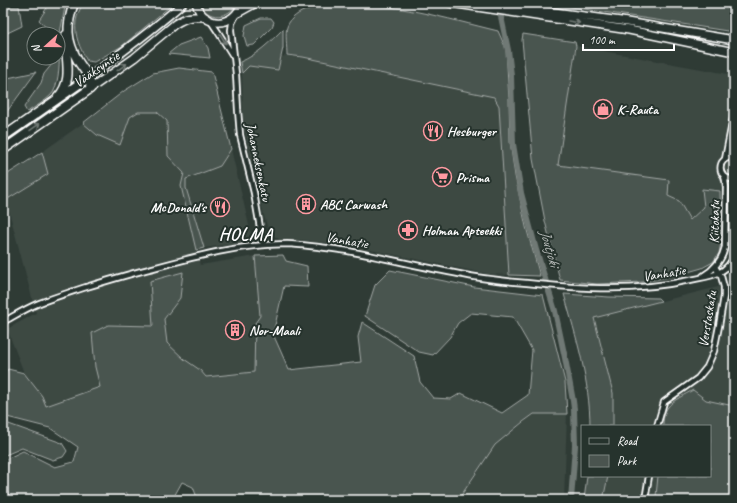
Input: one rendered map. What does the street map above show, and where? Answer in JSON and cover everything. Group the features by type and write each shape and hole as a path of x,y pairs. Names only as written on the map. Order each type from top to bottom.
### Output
{"highway":[{"path":"48,106 62,93 67,80 68,69 66,40 68,22 74,3"},
{"path":"68,22 70,39 78,60 89,77 91,84 90,89"},
{"name":"Vääksyntie","path":"3,137 89,77"},
{"name":"Vääksyntie","path":"3,150 90,89"}],"main road":[{"name":"Vääksyntie","path":"89,77 148,33 183,3"},
{"path":"196,3 198,10 207,19"},
{"path":"236,14 242,3"},
{"name":"Vääksyntie","path":"90,89 134,58 182,19 194,16 219,22 224,21 256,3"},
{"path":"450,3 487,5 522,11 734,52"},
{"path":"522,11 621,21 734,40"}],"street":[{"name":"Johanneksenkatu","path":"236,14 231,30 236,74 240,135 254,193 263,245"},
{"name":"Johanneksenkatu","path":"207,19 218,32 234,58"},
{"path":"734,113 725,159 734,157"},
{"name":"Kiitokatu","path":"715,267 720,260 725,247 726,187 720,166 725,159"},
{"path":"724,176 734,179"},
{"name":"Vanhatie","path":"3,322 38,304 115,278 217,252 235,248 263,245 286,244 317,246 378,256 461,275 539,284 597,288 634,288 677,283 706,277 719,272"},
{"name":"Kiitokatu","path":"719,272 728,267 734,256"},
{"name":"Vanhatie","path":"696,279 715,267"},
{"name":"Verstaskatu","path":"656,425 664,402 698,378 707,367 714,351 720,326 724,296 723,281 715,267"},
{"path":"645,500 649,477"}],"shaded area":[{"path":"576,46 734,75 734,190 717,191 702,189 704,207 690,220 679,201 668,196 558,165"},
{"path":"287,55 303,57 494,97 499,106 509,275 488,274 346,245 300,240 280,240 269,232 264,216 243,120 242,73 249,66 278,70 282,57"},
{"path":"138,112 157,112 167,121 168,156 184,173 181,186 200,265 255,256 266,382 45,406 42,396 24,373 7,329 36,313 6,200 47,174 42,152 83,123 97,135"},
{"path":"231,149 251,234 250,239 248,242 204,248 186,187 186,179 220,166"},
{"path":"734,283 734,403 729,405 706,400 693,390 663,419 663,425 613,425 613,393 594,318"},
{"path":"534,414 567,414 564,500 458,500 495,445"},
{"path":"608,477 658,477 656,496 654,500 603,500"}],"green space":[{"path":"50,3 67,3 61,26 45,26 39,20"},
{"path":"83,3 174,3 122,46 94,62 87,61 80,47 76,32 76,21"},
{"path":"200,3 237,3 229,12 218,16 208,13 203,9"},
{"path":"339,3 399,8 439,16 498,31 506,49 510,142 515,176 526,227 540,276 509,275 499,106 494,97 303,57 287,55 286,29 290,21 295,16 317,6"},
{"path":"545,3 734,3 734,32"},
{"path":"19,6 22,26 3,35 3,7"},
{"path":"261,18 271,18 274,22 272,27 254,45 247,46 244,36 246,25"},
{"path":"283,29 283,48 278,70 249,66 242,73 240,62 258,52"},
{"path":"523,34 575,42 576,46 558,165 669,180 668,196 679,201 690,220 704,207 702,189 720,191 721,242 719,253 713,262 702,268 674,276 643,282 597,284 560,280 545,221 533,159 522,40"},
{"path":"201,37 208,48 210,58 168,54 179,45"},
{"path":"50,66 59,66 58,76 51,95 27,112 24,107 41,83 44,74"},
{"path":"179,68 212,72 231,149 220,166 186,179 186,188 204,248 196,250 181,186 184,173 168,156 167,121 157,112 138,112 130,117 120,145 97,135 83,123 124,91 153,73"},
{"path":"36,72 3,117 3,79"},
{"path":"42,152 48,174 6,200 3,189 3,177"},
{"path":"283,255 286,261 307,266 308,287 284,286 273,334 289,370 361,362 358,337 362,322 414,356 420,382 433,398 451,399 461,393 502,413 528,395 532,350 513,317 471,313 458,323 450,337 433,355 419,352 365,316 375,285 390,270 474,287 543,295 565,382 567,414 534,414 523,422 495,445 458,500 198,500 193,487 182,482 172,500 131,500 126,492 123,500 10,500 3,477 4,460 23,451 55,467 74,462 78,447 50,428 7,417 3,409 3,376 8,369 24,373 42,396 46,406 100,387 95,367 92,333 108,325 153,326 150,281 183,272 180,298 164,319 167,343 184,359 200,370 206,377 254,372 255,323 260,316 255,256"},
{"path":"564,294 658,298 661,301 594,318 613,393 613,425 590,425 588,392 578,343"},
{"path":"693,390 706,400 729,405 734,403 734,500 654,500 656,496 658,477 711,477 711,425 663,425 664,416 668,407 676,400"},
{"path":"3,422 62,443 67,451 63,457 53,460 22,448 3,456"},
{"path":"587,477 608,477 603,500 584,500"}],"waterway":[{"name":"Joutjoki","path":"499,7 508,50 511,75 513,144 521,193 536,250 555,311 573,401 575,446 571,500"}],"place":[{"name":"K-Rauta","path":"603,109"},
{"name":"Hesburger","path":"433,131"},
{"name":"Prisma","path":"442,177"},
{"name":"ABC Carwash","path":"306,204"},
{"name":"McDonald's","path":"220,207"},
{"name":"Holman Apteekki","path":"408,230"},
{"name":"Nor-Maali","path":"235,330"}],"district":[{"name":"HOLMA","path":"246,234"}]}
